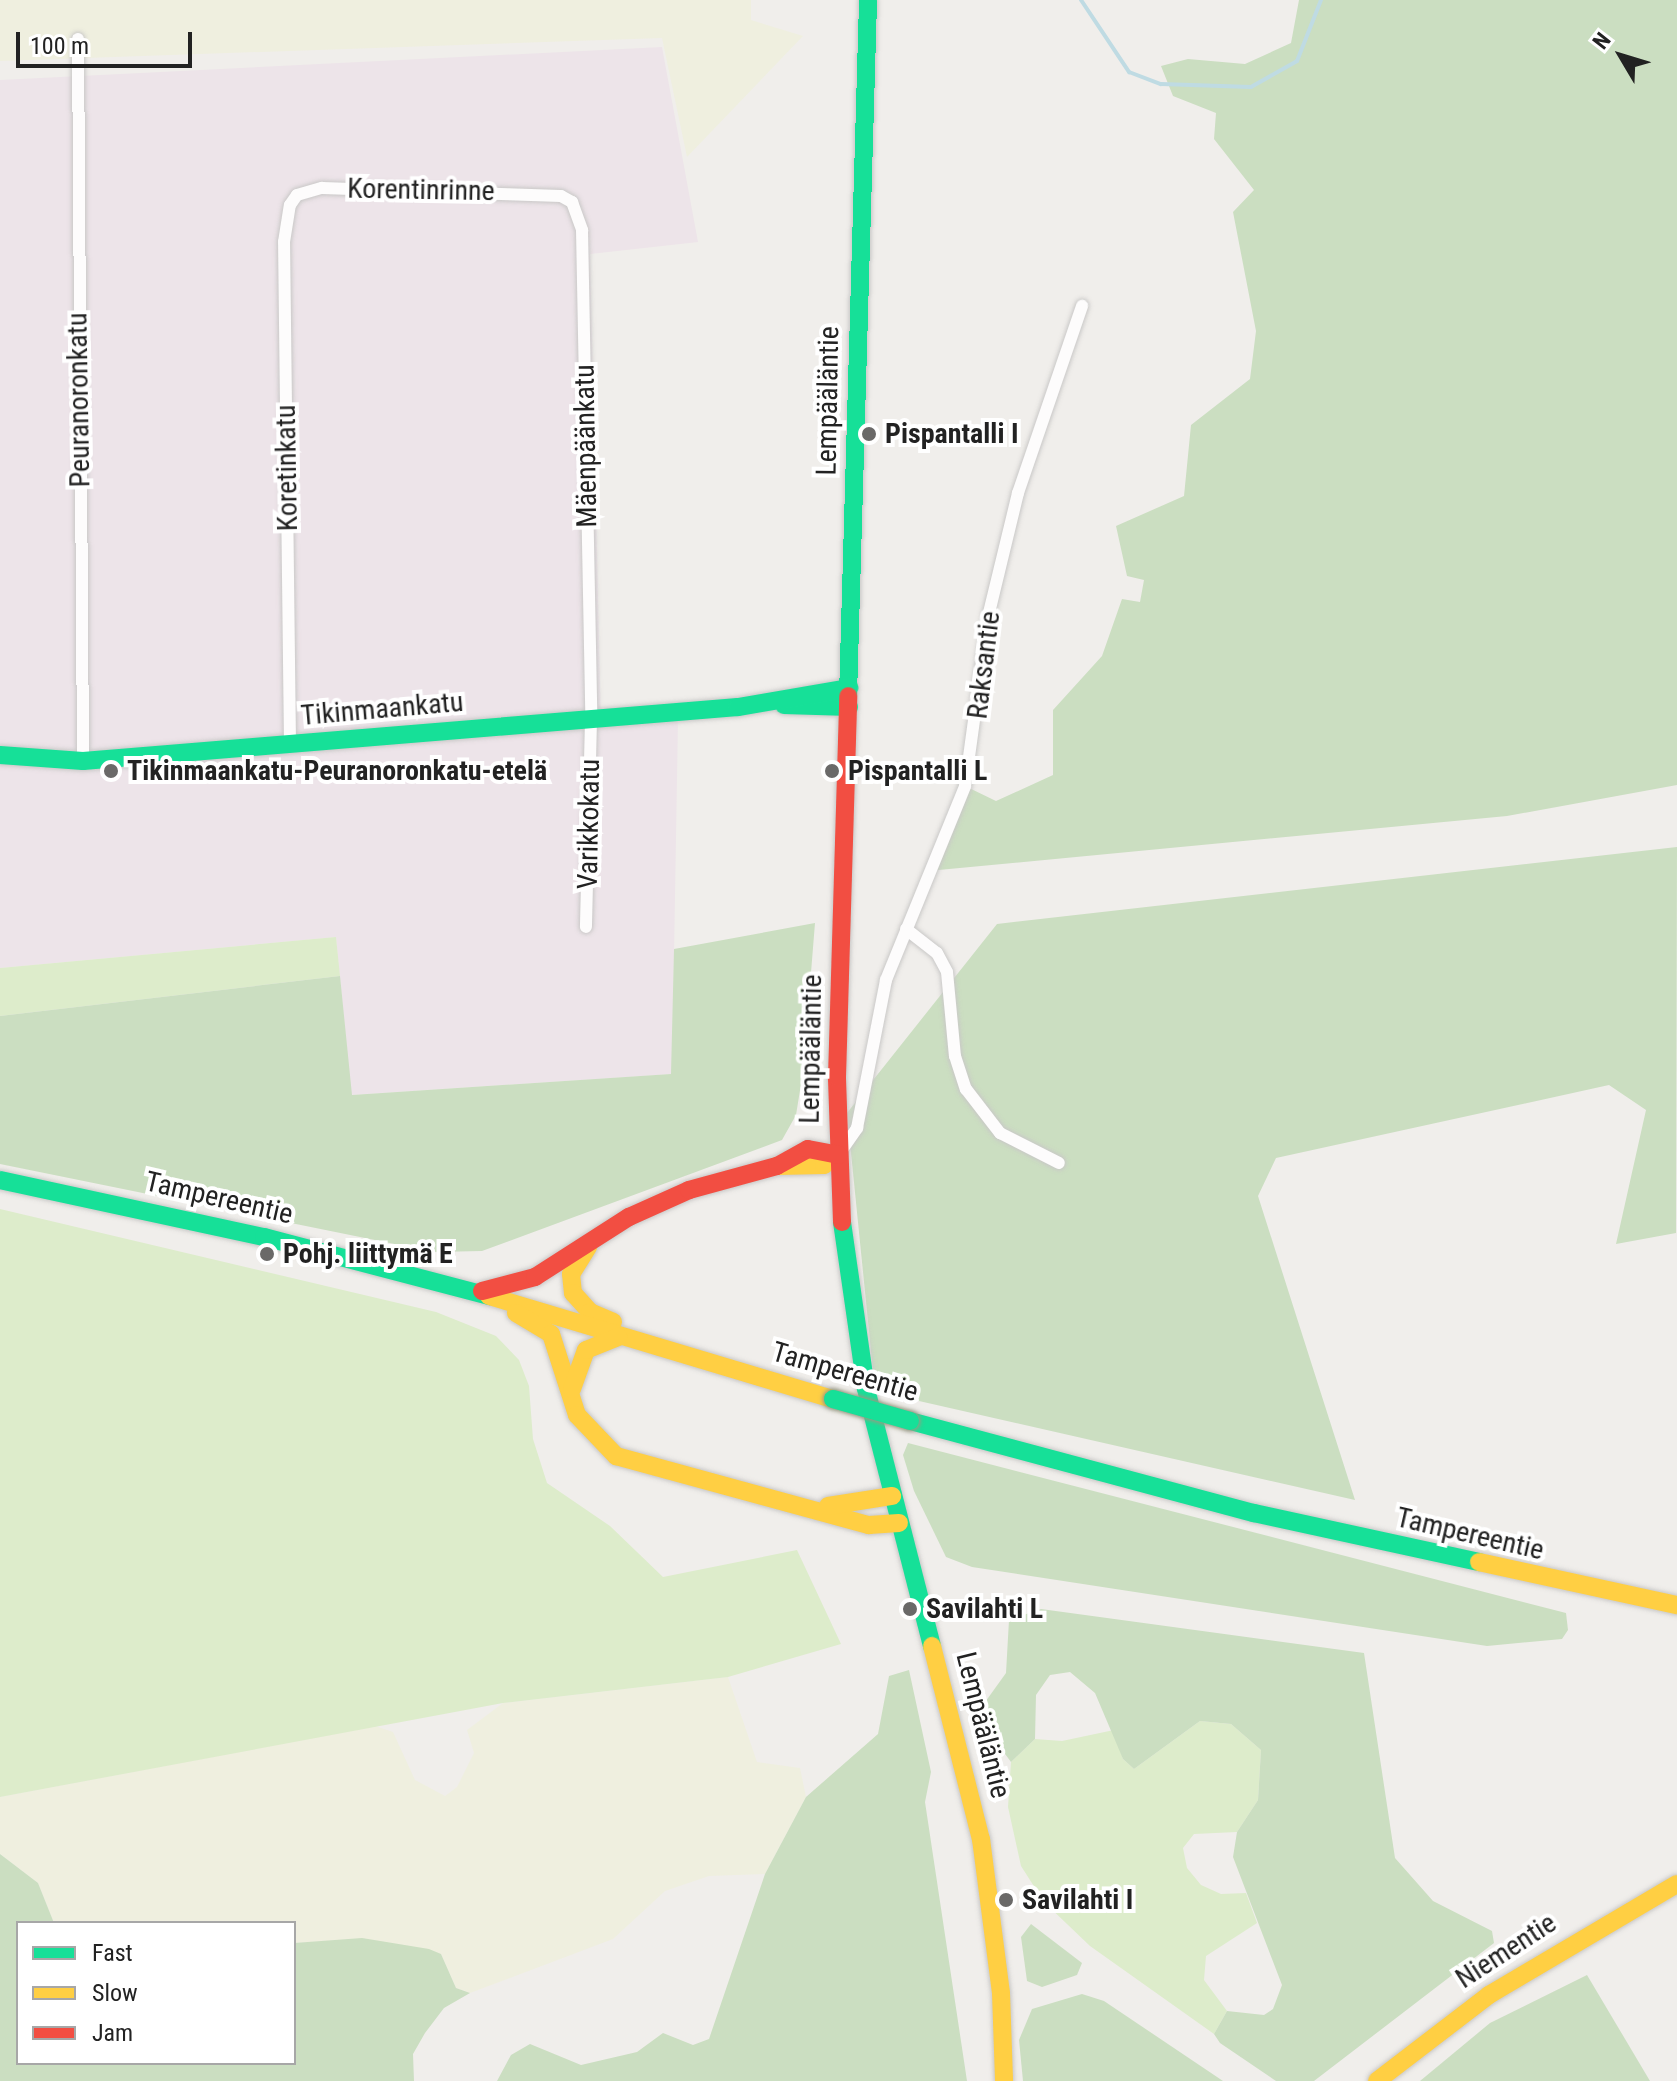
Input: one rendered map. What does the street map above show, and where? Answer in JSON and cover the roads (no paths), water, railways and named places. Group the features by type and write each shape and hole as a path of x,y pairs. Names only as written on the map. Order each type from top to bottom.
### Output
{"main road":[{"name":"Lempääläntie","path":"868,0 838,1155 851,1301 892,1496 981,1839 1001,1993 1004,2081"},
{"name":"Tikinmaankatu","path":"0,755 83,761 849,698"},
{"path":"475,1292 522,1284 608,1229 689,1190 777,1166 819,1147 838,1155"},
{"name":"Tampereentie","path":"0,1180 451,1285 910,1421 1254,1513 1677,1605"},
{"path":"608,1229 571,1274 577,1300 598,1317 692,1356"},
{"path":"451,1285 545,1328 559,1351 572,1397 586,1430 616,1456 818,1507 869,1525 899,1523"},
{"path":"572,1397 586,1350 605,1338 633,1338"},
{"path":"818,1507 892,1496"},
{"name":"Niementie","path":"1377,2081 1489,1995 1677,1884"}],"street":[{"name":"Peuranoronkatu","path":"78,39 83,761"},
{"name":"Korentinrinne","path":"297,195 322,188 546,193"},
{"name":"Mäenpäänkatu","path":"546,193 572,202 582,230 591,720"},
{"name":"Koretinkatu","path":"290,744 284,242 285,219 297,195"},
{"name":"Raksantie","path":"838,1155 857,1128 876,1016 906,929 965,786 988,617 1018,493 1082,306"},
{"name":"Varikkokatu","path":"586,927 591,720"},
{"path":"906,929 937,953 947,972 955,1056 966,1089 1000,1133 1059,1163"}],"waterway":[{"path":"1081,0 1129,72 1161,84 1251,87 1297,61 1321,0"}],"place":[{"name":"Pispantalli I","path":"869,434"},
{"name":"Tikinmaankatu-Peuranoronkatu-etelä","path":"111,771"},
{"name":"Pispantalli L","path":"832,771"},
{"name":"Pohj. liittymä E","path":"267,1254"},
{"name":"Savilahti L","path":"910,1609"},
{"name":"Savilahti I","path":"1006,1900"}]}
